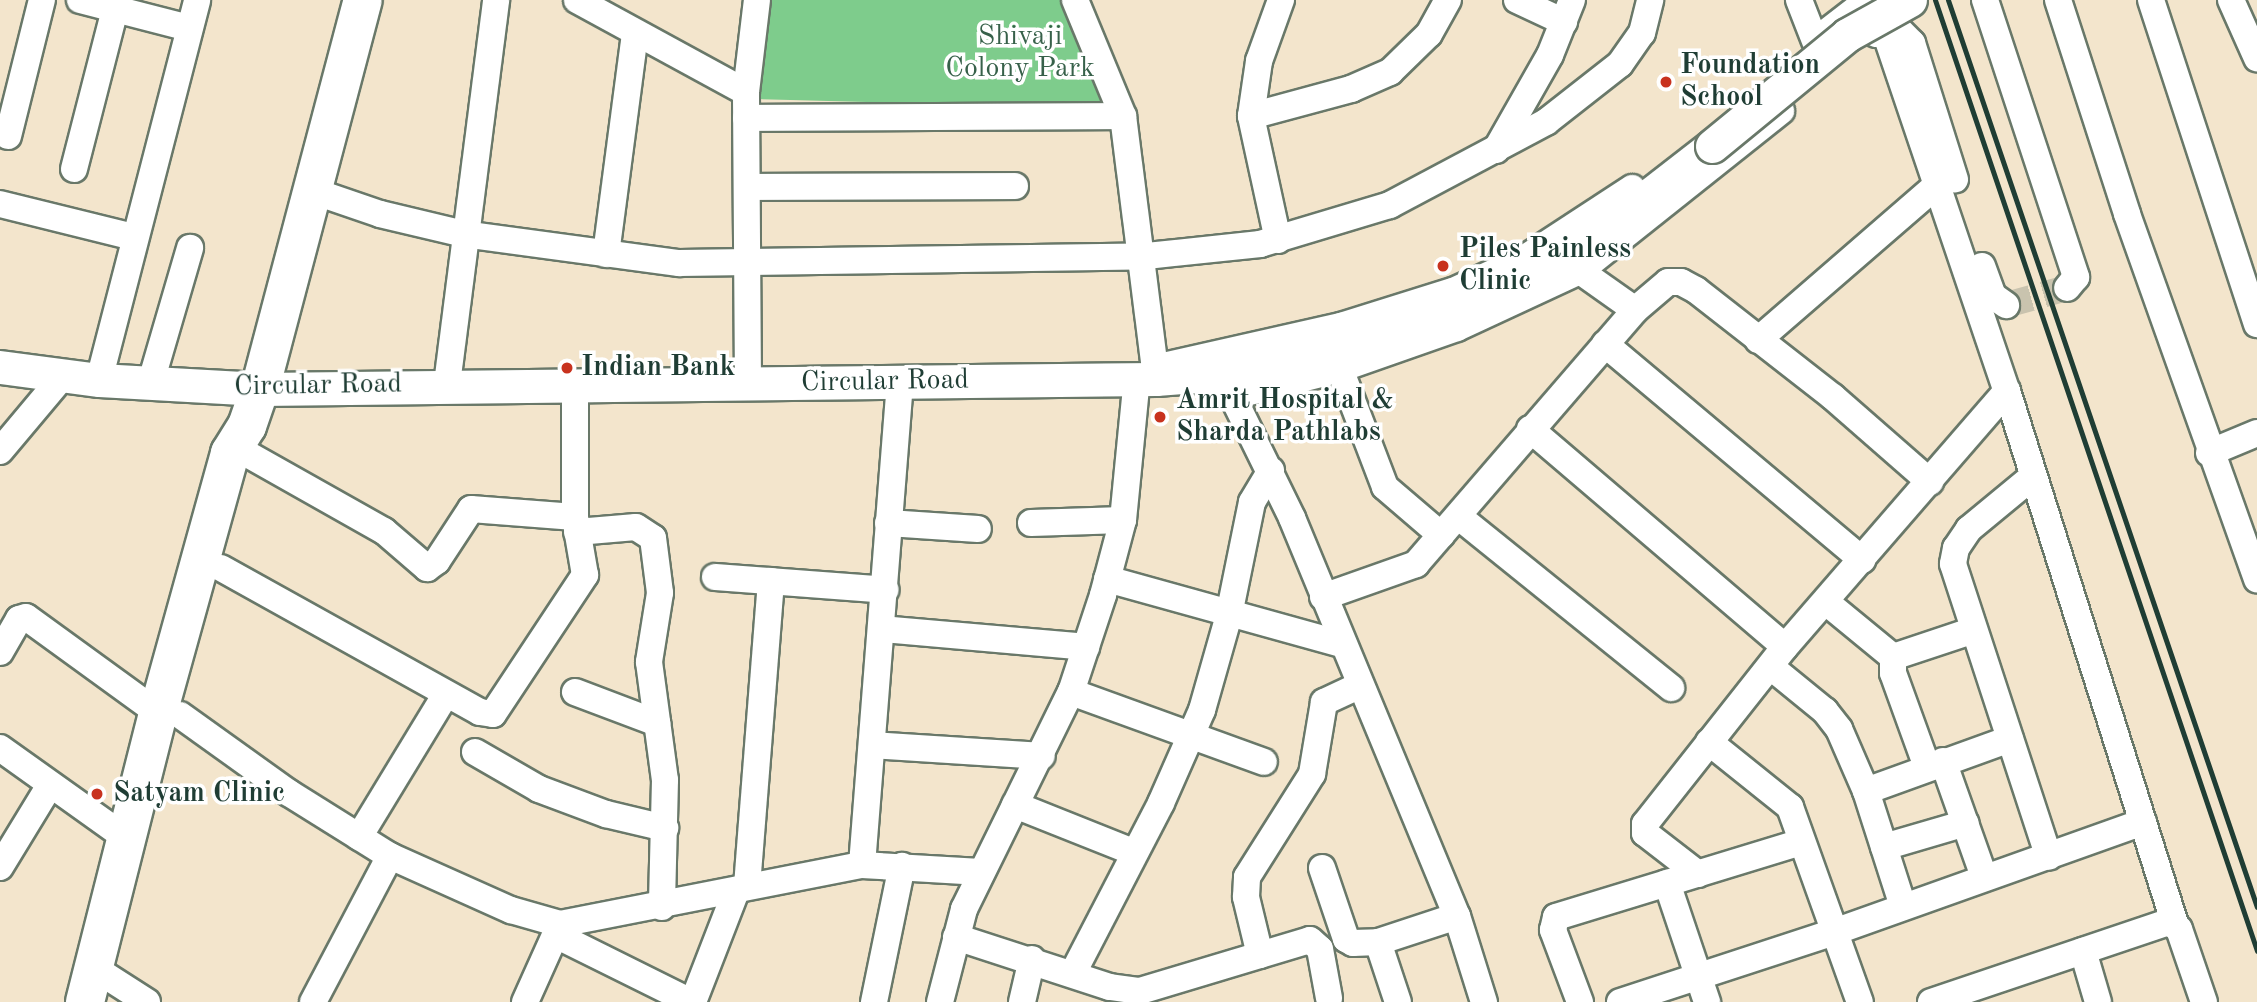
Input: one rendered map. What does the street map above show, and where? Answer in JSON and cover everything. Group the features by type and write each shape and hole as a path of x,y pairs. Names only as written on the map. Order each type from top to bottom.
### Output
{"highway":[{"path":"98,986 125,837 221,568 260,389 363,0"},
{"path":"98,986 169,714 230,453 248,440"}],"main road":[{"name":"Circular Road","path":"0,367 62,377 150,385 260,389 447,384 748,384 1149,375 1238,378 1411,328 1501,291 1594,238 1847,35 1910,0"}],"street":[{"path":"8,136 42,0"},
{"path":"80,0 189,28"},
{"path":"99,380 133,237 197,0"},
{"path":"447,384 464,234 496,0"},
{"path":"577,0 746,105 1123,116"},
{"path":"748,384 746,105 757,0"},
{"path":"1278,240 1251,116 1259,61 1281,0"},
{"path":"1251,116 1351,89 1390,72 1429,34 1448,0"},
{"path":"1495,151 1568,11 1517,0"},
{"path":"313,191 380,214 464,234 679,262 747,259 1138,257 1278,240 1390,205 1546,122 1605,78 1642,33 1650,0"},
{"path":"1799,0 1815,41"},
{"path":"1149,375 1341,326 1453,291 1525,258 1605,209 1815,41 1869,0 1875,2 2007,391 2175,924 2204,1002"},
{"path":"1984,0 2076,277 2067,288"},
{"path":"2058,0 2209,453 2257,580"},
{"path":"2151,0 2257,324"},
{"path":"2231,0 2257,58"},
{"path":"940,1002 956,937 981,872 1042,756 1071,692 1086,647 1123,520 1149,375 1123,116 1083,3"},
{"path":"74,169 115,9"},
{"path":"1484,1002 1457,916 1270,468 1260,457 1238,378 1340,369 1457,328 1580,271 1885,29 1898,29 1914,49 1987,284 1993,296 2006,306"},
{"path":"606,254 635,34"},
{"path":"1758,340 1938,184"},
{"path":"748,187 1016,186"},
{"path":"0,204 133,237"},
{"path":"150,385 190,248"},
{"path":"1580,271 1635,310"},
{"path":"1323,597 1410,568 1635,310 1668,282 1681,282 1833,397 1930,482"},
{"path":"1605,344 1862,560"},
{"path":"1340,369 1385,487 1449,525 1671,688"},
{"path":"0,451 62,377"},
{"path":"862,865 886,590 887,523 900,381"},
{"path":"221,568 446,694 480,712 490,714 499,709 582,583 585,567 576,524 575,384"},
{"path":"1698,874 1645,834 1644,827 1778,657 2007,391"},
{"path":"1530,429 1778,657 1831,716 1866,791 1903,906"},
{"path":"2209,453 2257,433"},
{"path":"248,440 310,493 379,527 427,568 437,561 471,509 576,524 636,527 653,538 660,593 649,662 657,723 665,828 662,907"},
{"path":"1073,973 1192,734 1229,615 1252,502 1270,468"},
{"path":"2032,477 1986,512 1956,548 1954,573 1971,631 2049,857"},
{"path":"1031,523 1123,520"},
{"path":"887,523 978,529"},
{"path":"715,577 886,590"},
{"path":"1107,579 1229,615 1342,644"},
{"path":"0,652 19,619 28,618 169,714 390,856 558,930 692,1002 742,889 771,581"},
{"path":"1826,602 1893,657"},
{"path":"882,629 1086,647"},
{"path":"1893,657 1971,631"},
{"path":"1893,657 1893,673 1966,823 1984,877"},
{"path":"1260,955 1246,897 1247,877 1312,774 1324,702 1360,685"},
{"path":"575,692 657,723"},
{"path":"1071,692 1264,762"},
{"path":"359,837 446,694"},
{"path":"1866,791 2010,739"},
{"path":"1709,742 1786,800 1860,1002"},
{"path":"872,745 1042,756"},
{"path":"0,748 125,837"},
{"path":"475,752 540,789 606,814 665,828"},
{"path":"0,867 50,786"},
{"path":"1015,805 1133,852"},
{"path":"1620,1002 1698,974 1834,933 2143,822"},
{"path":"1884,847 1966,823"},
{"path":"1580,1002 1553,930 1554,918 1802,842"},
{"path":"318,1000 390,856"},
{"path":"558,930 862,865 981,872"},
{"path":"874,1002 902,866"},
{"path":"1322,868 1346,939 1359,944 1378,942 1457,916"},
{"path":"1667,883 1707,1002"},
{"path":"1931,1002 1987,993 2083,951 2166,923 2175,924"},
{"path":"525,1002 558,930"},
{"path":"956,937 1073,973 1108,994 1153,989 1313,941 1320,949 1323,1001"},
{"path":"1378,942 1398,1002"},
{"path":"2083,951 2098,1002"},
{"path":"1022,1002 1032,960"},
{"path":"98,986 147,1002"}],"green space":[{"name":"Shivaji Colony Park","path":"763,0 1074,0 1130,109 755,99"}],"tunnel":[{"path":"2006,305 2067,288"}],"railway":[{"path":"1935,0 2257,951"},
{"path":"1948,0 2257,907"}],"place":[{"name":"Foundation School","path":"1666,82"},
{"name":"Piles Painless Clinic","path":"1443,266"},
{"name":"Indian Bank","path":"567,368"},
{"name":"Amrit Hospital & Sharda Pathlabs","path":"1160,417"},
{"name":"Satyam Clinic","path":"97,794"}]}
